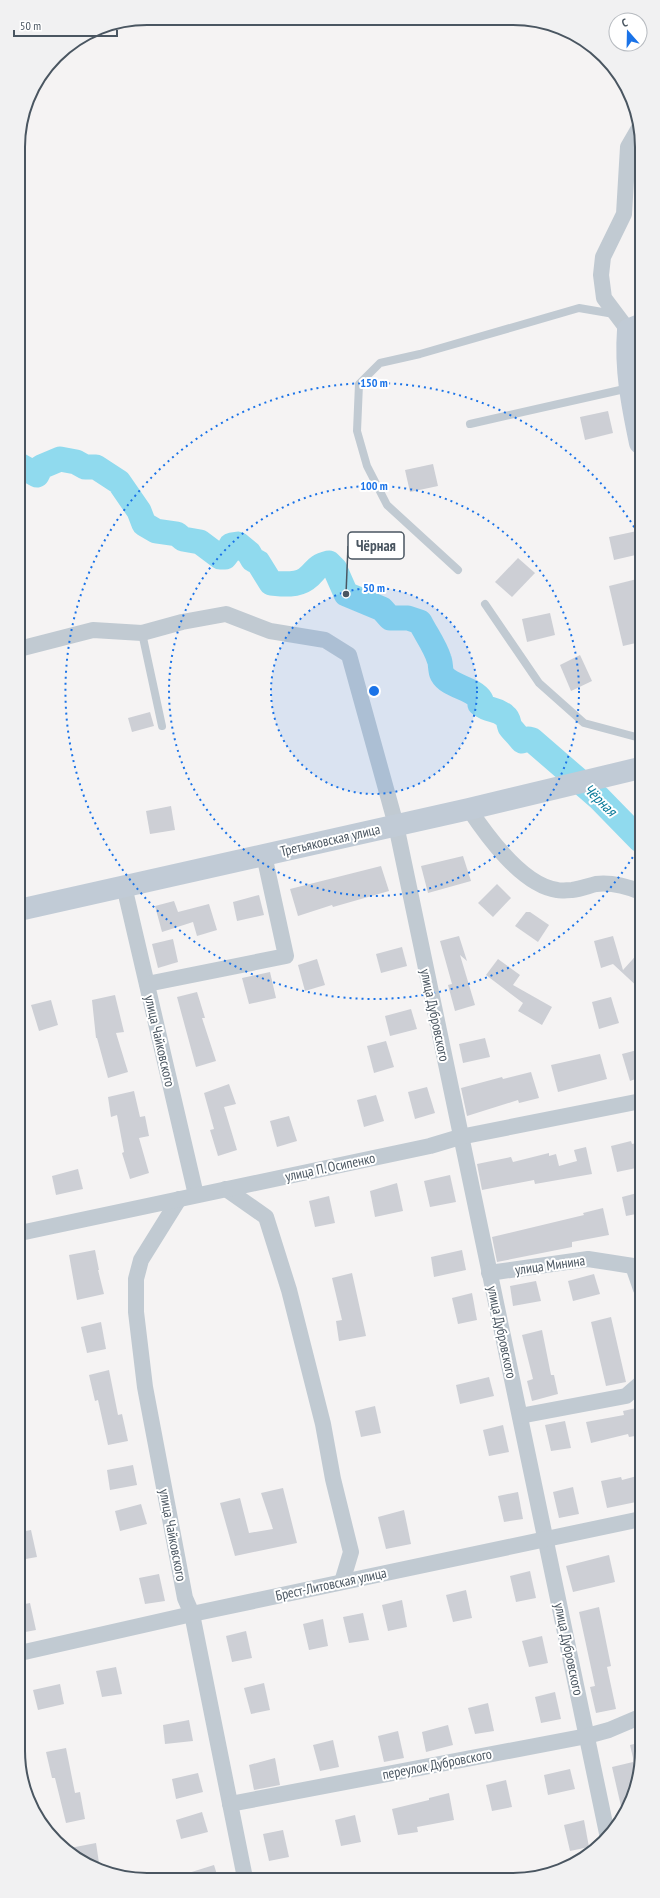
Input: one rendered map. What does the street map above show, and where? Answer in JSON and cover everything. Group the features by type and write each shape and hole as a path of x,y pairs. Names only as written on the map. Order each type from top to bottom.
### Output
{"street":[{"path":"635,136 628,147 624,214 603,257 601,275 604,298 628,323 626,353 629,388 635,418"},
{"name":"улица Дубровского","path":"25,647 93,630 142,633 182,622 226,614 270,631 325,640 349,656 396,825 460,1137 606,1829"},
{"name":"Третьяковская улица","path":"25,909 469,809 635,769"},
{"path":"469,809 482,828 507,858 527,876 543,886 557,890 574,890 596,884 614,884 635,890"},
{"path":"147,984 286,956 264,855"},
{"name":"улица Чайковского","path":"124,886 196,1195"},
{"name":"улица П. Осипенко","path":"25,1232 430,1146 460,1137 635,1102"},
{"path":"226,1189 266,1217 289,1290 323,1424 333,1479 352,1552 342,1582"},
{"name":"улица Чайковского","path":"179,1199 142,1260 136,1279 136,1312 145,1387 185,1598 192,1614 244,1873"},
{"name":"улица Минина","path":"489,1273 588,1259 633,1266 635,1272"},
{"path":"520,1416 626,1396 635,1388"},
{"name":"Брест-Литовская улица","path":"25,1652 192,1614 635,1520"},
{"name":"переулок Дубровского","path":"230,1804 587,1736 609,1730 635,1719"}],"lane":[{"path":"458,570 387,505 367,466 356,431 359,384 380,363 420,354 579,308 628,323"},
{"path":"470,424 629,388"},
{"path":"485,604 539,683 584,723 635,737"},
{"path":"142,633 162,726"}],"building":[{"path":"608,411 613,433 585,440 580,417"},
{"path":"433,464 438,486 410,492 405,470"},
{"path":"635,531 635,555 614,560 609,537"},
{"path":"518,558 535,573 512,597 495,582"},
{"path":"635,580 635,643 623,646 609,586"},
{"path":"550,613 555,635 527,642 522,619"},
{"path":"580,655 592,681 571,691 560,665"},
{"path":"150,712 154,726 132,732 128,718"},
{"path":"171,806 175,830 150,834 146,811"},
{"path":"463,856 471,881 428,893 421,866"},
{"path":"381,866 389,891 333,907 332,905 298,916 290,889"},
{"path":"497,884 511,898 493,917 478,903"},
{"path":"259,895 264,915 237,921 233,902"},
{"path":"174,901 178,912 209,904 217,930 197,936 193,922 162,932 155,906"},
{"path":"526,912 530,912 549,925 538,942 515,926"},
{"path":"459,936 467,961 460,955 475,1005 455,1011 448,985 452,984 440,941"},
{"path":"613,936 623,970 635,957 635,984 613,964 601,968 594,941"},
{"path":"173,939 178,962 158,968 152,944"},
{"path":"402,947 407,966 381,973 376,954"},
{"path":"317,959 325,985 305,991 298,965"},
{"path":"498,959 520,975 513,985 552,1007 542,1025 518,1011 523,1003 486,975"},
{"path":"270,972 276,998 249,1004 242,978"},
{"path":"197,992 205,1018 202,1018 216,1061 196,1067 177,997"},
{"path":"115,995 124,1032 116,1033 128,1072 108,1078 96,1038 92,1000"},
{"path":"611,997 619,1023 599,1029 592,1002"},
{"path":"51,1000 58,1025 39,1031 31,1005"},
{"path":"411,1009 417,1029 390,1036 385,1016"},
{"path":"485,1038 490,1057 463,1063 459,1044"},
{"path":"386,1041 394,1067 374,1073 367,1046"},
{"path":"635,1051 635,1079 630,1081 622,1054"},
{"path":"600,1054 607,1079 558,1092 551,1065"},
{"path":"531,1072 539,1098 519,1103 518,1100 467,1116 461,1088 502,1077 503,1079"},
{"path":"229,1084 236,1104 224,1107 237,1150 218,1156 210,1130 214,1129 204,1093"},
{"path":"427,1087 435,1113 415,1119 408,1092"},
{"path":"134,1091 140,1117 145,1116 149,1136 139,1138 149,1173 130,1179 122,1153 124,1152 117,1115 111,1117 108,1097"},
{"path":"376,1095 384,1121 364,1127 357,1100"},
{"path":"289,1116 297,1141 277,1147 270,1121"},
{"path":"631,1141 632,1144 635,1143 635,1168 617,1172 611,1146"},
{"path":"586,1147 592,1174 535,1184 534,1180 482,1190 477,1164 511,1157 513,1162 549,1153 549,1156 556,1154 559,1166 577,1161 574,1150"},
{"path":"78,1169 83,1189 56,1195 52,1176"},
{"path":"450,1175 456,1202 430,1207 424,1181"},
{"path":"397,1183 403,1211 375,1217 370,1191"},
{"path":"635,1194 635,1214 626,1216 622,1197"},
{"path":"329,1196 335,1223 315,1227 309,1201"},
{"path":"603,1208 609,1235 572,1242 572,1247 497,1262 492,1237 584,1215 583,1213"},
{"path":"95,1250 104,1294 77,1300 69,1255"},
{"path":"462,1250 466,1270 434,1277 431,1257"},
{"path":"352,1273 366,1336 339,1341 336,1321 342,1320 332,1278"},
{"path":"594,1274 600,1294 573,1301 568,1281"},
{"path":"536,1281 541,1301 513,1306 510,1286"},
{"path":"472,1293 477,1320 458,1324 452,1298"},
{"path":"611,1317 626,1382 606,1386 591,1322"},
{"path":"101,1322 106,1349 87,1353 81,1327"},
{"path":"542,1330 551,1375 554,1375 558,1394 532,1401 527,1381 533,1379 522,1335"},
{"path":"109,1370 118,1415 122,1414 128,1441 108,1445 98,1400 95,1401 89,1375"},
{"path":"489,1377 494,1396 460,1404 456,1385"},
{"path":"375,1406 381,1433 361,1437 355,1411"},
{"path":"635,1408 635,1436 629,1437 628,1434 591,1443 586,1422 624,1415 623,1411"},
{"path":"565,1421 571,1448 551,1451 545,1425"},
{"path":"503,1425 509,1452 489,1456 483,1430"},
{"path":"133,1465 137,1485 110,1490 107,1470"},
{"path":"621,1477 622,1480 635,1477 635,1502 607,1508 601,1481"},
{"path":"573,1487 579,1514 559,1518 553,1492"},
{"path":"283,1488 297,1543 235,1556 220,1503 240,1498 249,1533 273,1529 261,1493"},
{"path":"518,1492 523,1519 504,1522 498,1496"},
{"path":"141,1504 147,1524 120,1531 115,1511"},
{"path":"404,1510 411,1544 386,1549 378,1517"},
{"path":"31,1530 37,1557 25,1559 25,1531"},
{"path":"609,1555 615,1582 573,1592 566,1566"},
{"path":"530,1571 536,1598 516,1602 510,1576"},
{"path":"159,1574 165,1601 145,1604 139,1578"},
{"path":"466,1590 472,1618 453,1622 446,1595"},
{"path":"402,1600 407,1627 388,1631 382,1605"},
{"path":"30,1603 36,1630 25,1632 25,1604"},
{"path":"599,1607 611,1666 607,1667 616,1709 596,1713 590,1687 595,1686 579,1612"},
{"path":"363,1613 369,1640 349,1643 343,1617"},
{"path":"323,1619 328,1646 309,1650 303,1624"},
{"path":"246,1631 252,1658 232,1662 226,1636"},
{"path":"542,1636 548,1663 529,1667 522,1641"},
{"path":"116,1667 122,1694 102,1697 96,1671"},
{"path":"264,1683 270,1710 251,1714 244,1688"},
{"path":"60,1684 64,1704 38,1710 33,1690"},
{"path":"555,1692 561,1719 541,1723 535,1697"},
{"path":"488,1703 494,1731 475,1734 468,1708"},
{"path":"189,1720 193,1741 165,1744 163,1725"},
{"path":"448,1725 453,1745 426,1752 422,1732"},
{"path":"398,1731 404,1758 384,1762 378,1736"},
{"path":"333,1740 339,1767 320,1771 313,1745"},
{"path":"635,1744 634,1764 630,1745"},
{"path":"66,1748 75,1793 80,1792 85,1819 66,1823 55,1778 52,1778 46,1752"},
{"path":"275,1758 280,1785 254,1790 249,1765"},
{"path":"633,1762 634,1766 629,1790 621,1807 612,1767"},
{"path":"570,1769 575,1789 548,1795 544,1775"},
{"path":"198,1773 203,1792 176,1799 172,1779"},
{"path":"506,1780 512,1807 492,1811 486,1785"},
{"path":"449,1793 454,1820 417,1827 418,1832 398,1835 392,1809 429,1800 429,1798"},
{"path":"202,1812 208,1832 181,1839 176,1820"},
{"path":"355,1815 361,1842 341,1846 335,1820"},
{"path":"584,1820 589,1846 570,1851 564,1825"},
{"path":"283,1830 289,1857 269,1861 263,1834"},
{"path":"96,1843 99,1863 79,1852 73,1848"},
{"path":"214,1865 216,1873 188,1873"}],"waterway":[{"name":"Чёрная","path":"25,468 37,475 41,467 60,459 76,462 85,467 96,467 119,482 139,511 144,524 156,531 177,534 183,539 200,542 220,557 225,557 231,549 231,545 238,544 249,553 253,560 258,562 271,583 298,583 306,579 318,568 329,563 335,569 346,594 382,609 390,618 408,618 420,622 435,649 440,661 441,672 445,678 450,682 472,692 481,700 480,704 499,712 507,718 510,727 522,741 528,739 532,740 599,798 635,835"}],"place":[{"name":"Чёрная","path":"346,594"}]}
